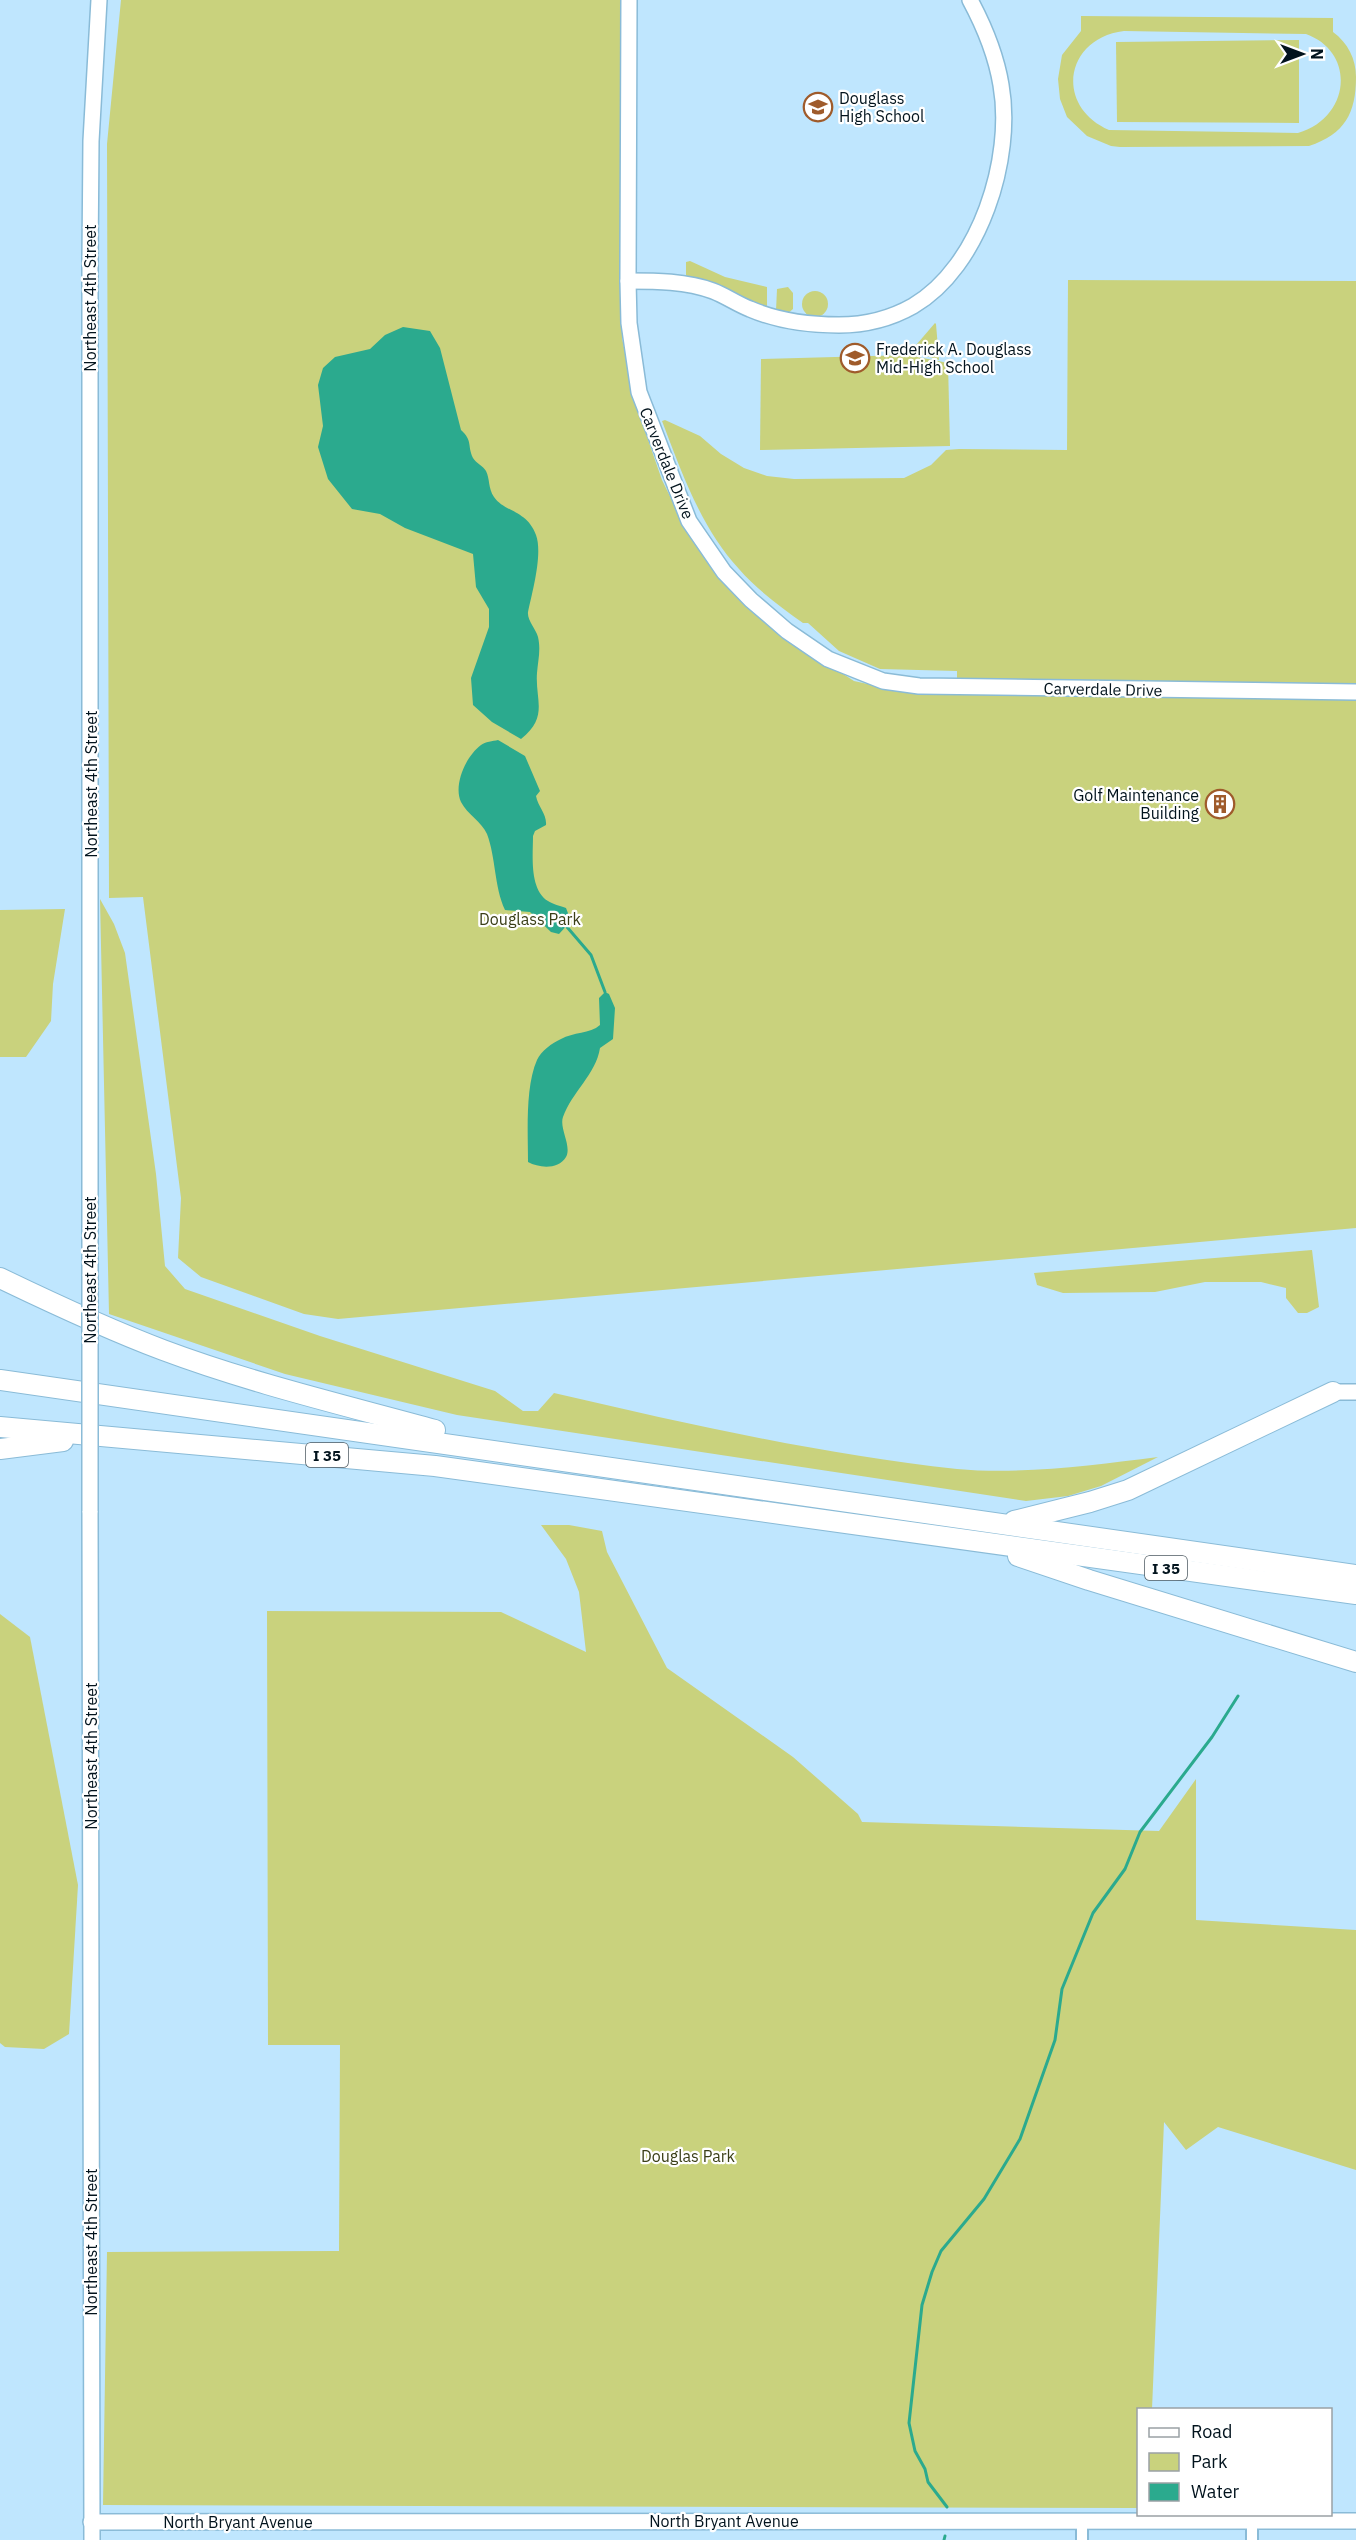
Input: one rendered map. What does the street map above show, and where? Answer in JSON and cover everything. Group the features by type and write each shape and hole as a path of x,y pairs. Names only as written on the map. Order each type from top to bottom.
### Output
{"highway":[{"path":"0,1278 68,1311 165,1351 247,1378 513,1452"},
{"name":"I 35","path":"0,1380 1356,1575"},
{"path":"1006,1523 1128,1490 1333,1392"},
{"name":"I 35","path":"0,1427 435,1466 1356,1594"},
{"path":"0,1449 108,1436"},
{"path":"975,1541 1089,1581 1356,1662"}],"street":[{"name":"Northeast 4th Street","path":"92,2540 90,260 92,141 99,0"},
{"name":"Carverdale Drive","path":"629,0 628,281 630,332 639,392 689,521 724,572 751,600 787,631 828,659 883,681 919,686 1356,692"},
{"path":"628,281 693,286 713,291 748,309 772,317 817,324 869,322 892,316 914,306 930,293 961,258 978,230 997,176 1003,141 1001,86 984,29 970,0"},
{"path":"1333,1392 1356,1392"},
{"name":"North Bryant Avenue","path":"91,2523 1356,2521"},
{"path":"1082,2522 1082,2540"},
{"path":"1252,2522 1252,2540"}],"green space":[{"name":"Douglass Park","path":"121,0 622,0 622,338 636,405 662,480 690,537 730,589 783,635 854,681 904,692 957,693 957,671 880,669 839,651 808,623 803,623 754,584 726,553 703,518 662,421 665,420 700,436 721,454 744,468 767,476 794,479 904,478 931,465 946,450 1067,450 1068,280 1356,281 1356,1228 338,1319 304,1314 201,1277 178,1258 181,1198 143,897 109,898 107,144"},
{"path":"1081,16 1333,18 1333,32 1347,46 1355,64 1354,101 1351,111 1340,128 1332,135 1309,146 1111,146 1087,136 1067,117 1060,99 1058,79 1062,55 1081,31","holes":["1124,31 1306,34 1322,43 1333,55 1339,69 1341,84 1337,99 1329,113 1316,125 1298,133 1109,130 1091,119 1080,105 1074,90 1074,74 1079,59 1089,46 1104,36"]},
{"path":"1299,40 1299,123 1117,122 1116,42"},
{"path":"690,261 725,277 767,287 767,307 686,277 686,262"},
{"path":"788,287 793,293 793,309 787,314 776,311 777,289"},
{"path":"815,291 824,295 828,304 824,313 815,317 806,313 802,304 806,295"},
{"path":"936,324 939,360 911,351"},
{"path":"908,355 948,363 950,446 760,450 761,359"},
{"path":"100,899 114,924 125,953 156,1174 165,1266 185,1289 320,1336 495,1391 523,1411 538,1411 554,1393 805,1447 906,1463 981,1471 1083,1466 1158,1457 1101,1486 1068,1496 1026,1501 457,1415 285,1374 109,1314"},
{"path":"65,909 53,984 51,1021 26,1057 0,1057 0,910"},
{"path":"1312,1250 1319,1307 1307,1313 1298,1313 1286,1298 1286,1288 1261,1282 1205,1282 1155,1292 1063,1293 1037,1285 1034,1273"},
{"name":"Douglas Park","path":"541,1525 569,1525 602,1531 607,1552 667,1668 793,1757 858,1814 862,1822 1159,1831 1196,1779 1196,1920 1356,1930 1356,2170 1218,2127 1186,2150 1164,2122 1152,2408 1137,2408 1137,2508 103,2505 107,2252 339,2251 340,2045 268,2045 267,1611 501,1612 586,1652 579,1592 566,1559"},
{"path":"0,1614 30,1637 78,1885 69,2034 44,2049 5,2047 0,2043"}],"water":[{"path":"403,327 430,331 440,348 461,430 468,440 473,458 486,471 491,490 498,502 527,521 536,535 538,563 528,612 539,642 537,683 539,708 535,723 521,739 492,722 473,705 471,678 489,627 489,609 476,587 473,554 405,528 380,514 352,509 328,479 318,447 323,426 318,385 323,368 335,357 370,349 385,335"},
{"path":"498,740 525,756 540,791 536,796 546,825 535,831 533,836 533,871 542,896 566,908 571,921 559,934 551,932 530,912 505,910 501,901 487,834 461,802 460,779 470,756 481,745"},
{"path":"605,992 609,994 615,1008 613,1039 600,1048 594,1066 563,1117 568,1148 566,1157 553,1166 532,1164 528,1162 528,1110 533,1071 537,1060 544,1050 558,1041 600,1025 599,998"}],"waterway":[{"path":"567,927 591,955 605,992"},
{"path":"947,2507 928,2482 925,2469 915,2451 909,2423 922,2305 932,2272 941,2251 984,2199 1020,2139 1055,2040 1062,1989 1093,1913 1125,1869 1140,1832 1212,1737 1238,1696"},
{"path":"944,2540 945,2536"}],"place":[{"name":"Douglass High School","path":"818,107"},
{"name":"Frederick A. Douglass Mid-High School","path":"855,358"},
{"name":"Golf Maintenance Building","path":"1220,804"}]}
